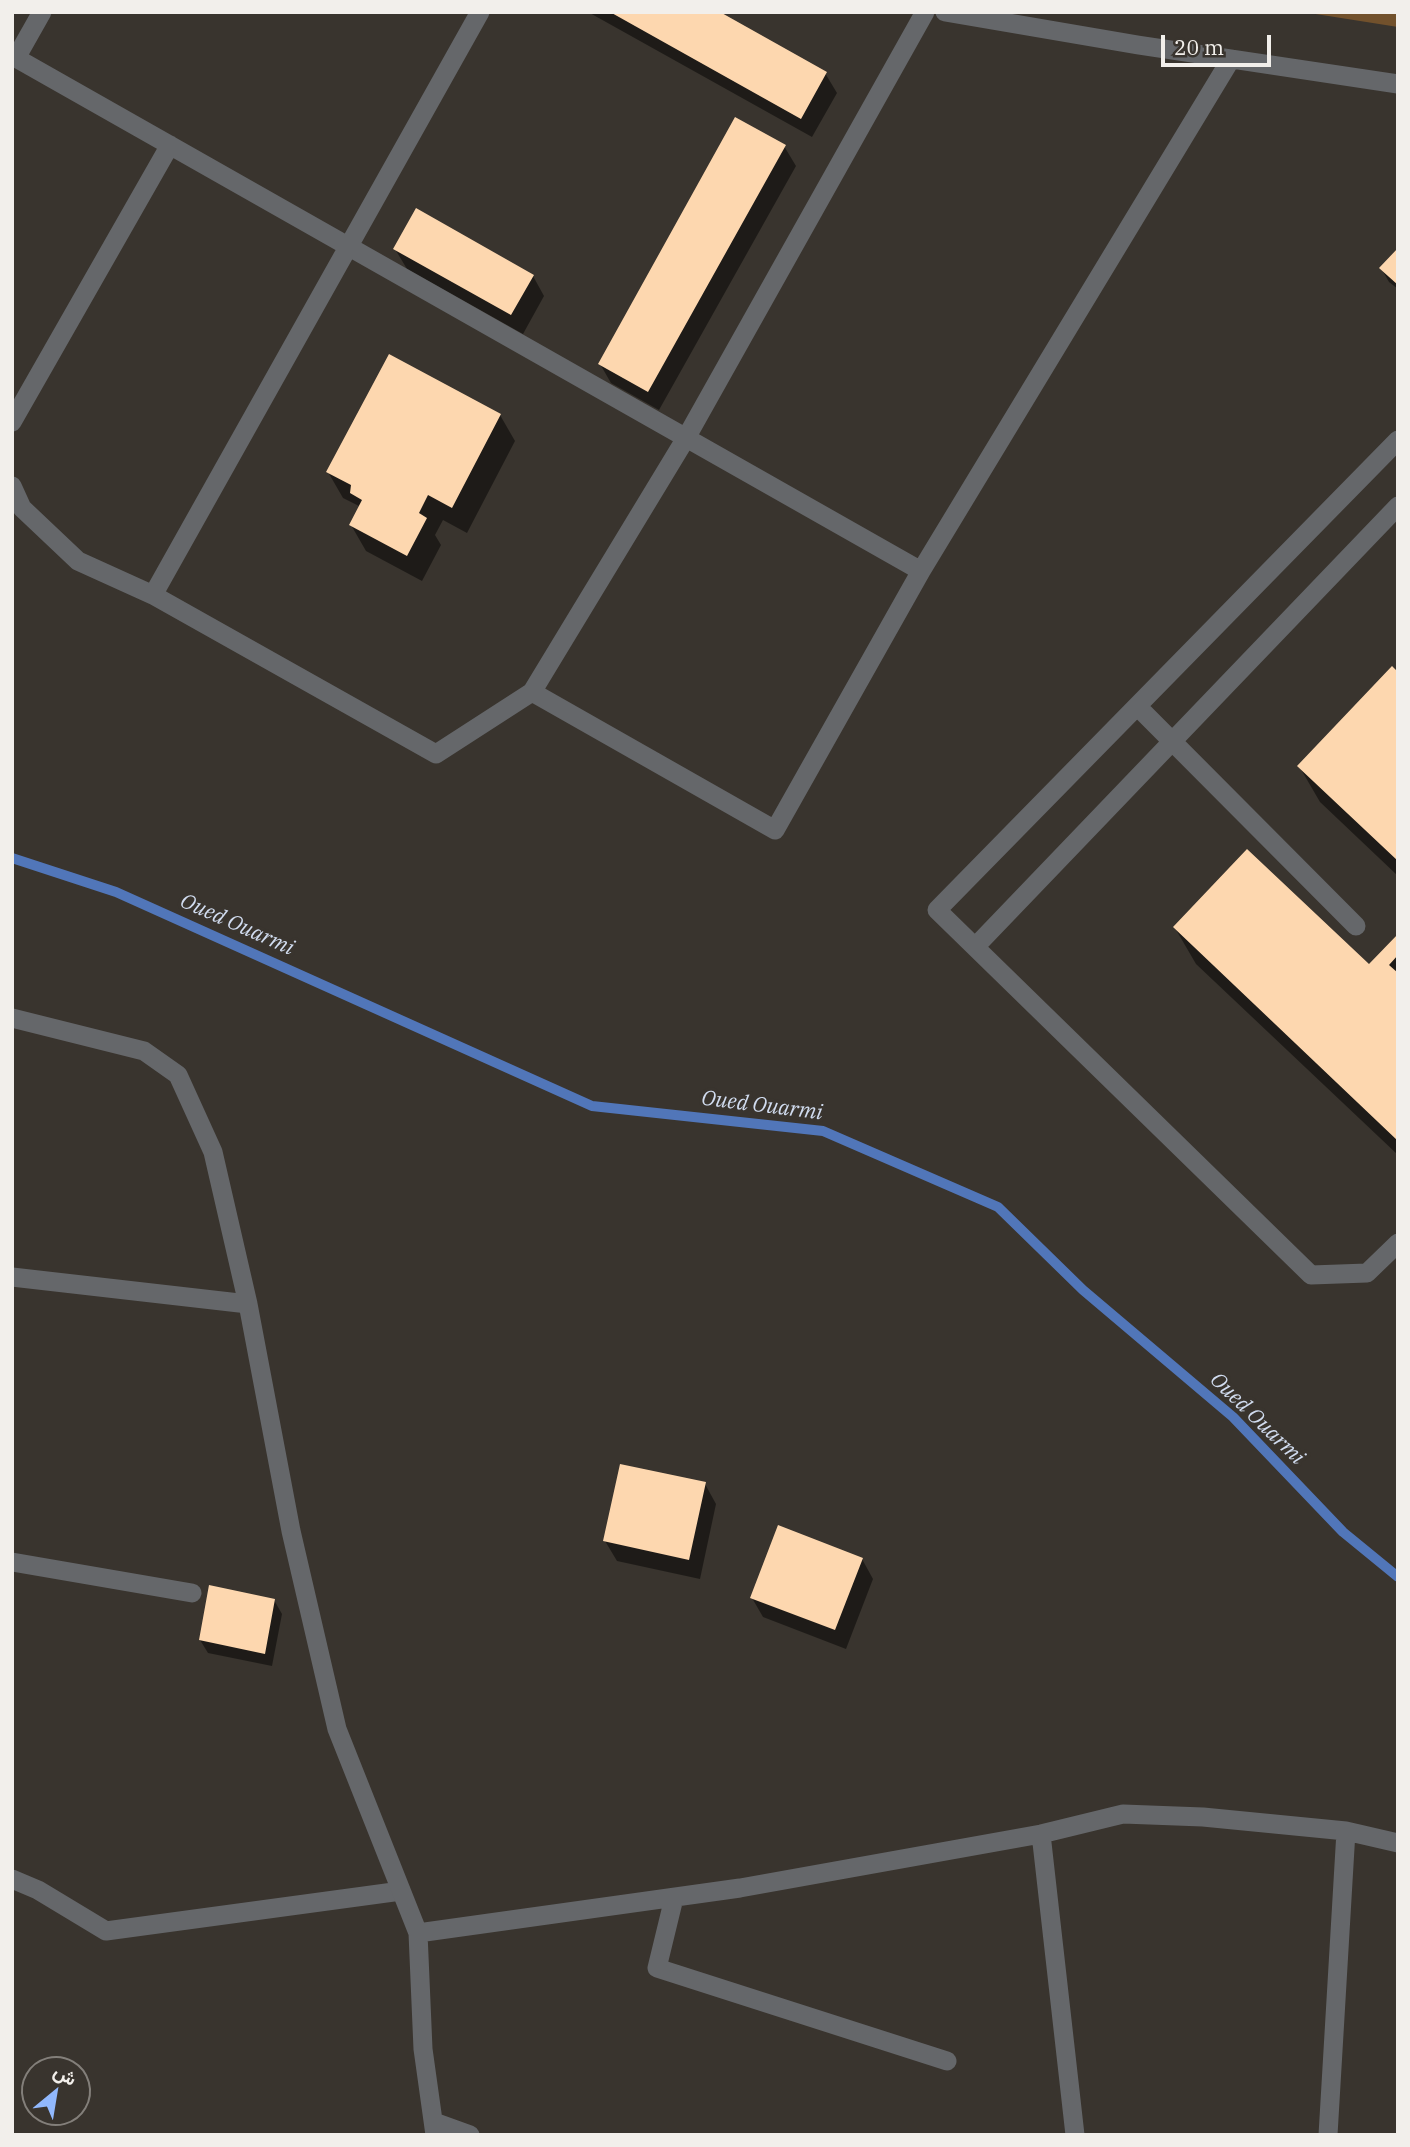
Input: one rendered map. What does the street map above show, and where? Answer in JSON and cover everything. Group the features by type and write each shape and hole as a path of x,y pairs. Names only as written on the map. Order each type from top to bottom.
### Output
{"street":[{"path":"42,12 14,59 921,571"},
{"path":"153,595 480,12"},
{"path":"12,486 22,508 78,561 153,595 436,754 532,692 686,438 925,12"},
{"path":"945,12 1398,84"},
{"path":"532,692 775,830 921,571 1231,59"},
{"path":"12,422 170,145"},
{"path":"1398,440 937,910 1311,1275 1367,1273 1398,1243"},
{"path":"975,947 1398,506"},
{"path":"1137,706 1356,926"},
{"path":"12,1018 144,1051 178,1075 213,1152 248,1304 291,1531 337,1730 418,1933 424,2049 434,2128 470,2135"},
{"path":"12,1277 248,1304"},
{"path":"12,1562 192,1593"},
{"path":"418,1933 740,1888 1041,1834 1124,1814 1203,1816 1346,1831 1398,1843"},
{"path":"1328,2135 1346,1831"},
{"path":"1041,1834 1075,2135"},
{"path":"12,1879 38,1890 106,1931 401,1891"},
{"path":"674,1898 657,1968 947,2061"}],"shaded area":[{"path":"1303,12 1398,12 1398,27"}],"building":[{"path":"610,12 720,12 827,72 801,119"},
{"path":"735,117 786,145 648,392 598,364"},
{"path":"416,208 534,275 511,315 393,249"},
{"path":"1398,248 1398,285 1379,268"},
{"path":"389,354 501,414 452,508 428,495 419,513 427,518 407,556 349,525 362,500 350,493 351,485 326,472"},
{"path":"1392,666 1398,672 1398,861 1297,766"},
{"path":"1247,849 1369,964 1398,934 1398,955 1389,965 1398,973 1398,1141 1173,927"},
{"path":"620,1464 706,1482 689,1560 603,1541"},
{"path":"778,1525 863,1558 835,1630 750,1598"},
{"path":"209,1585 275,1599 265,1654 199,1640"}],"waterway":[{"name":"Oued Ouarmi","path":"12,858 116,892 592,1106 823,1131 998,1207 1083,1290 1233,1417 1343,1532 1398,1577"}]}
